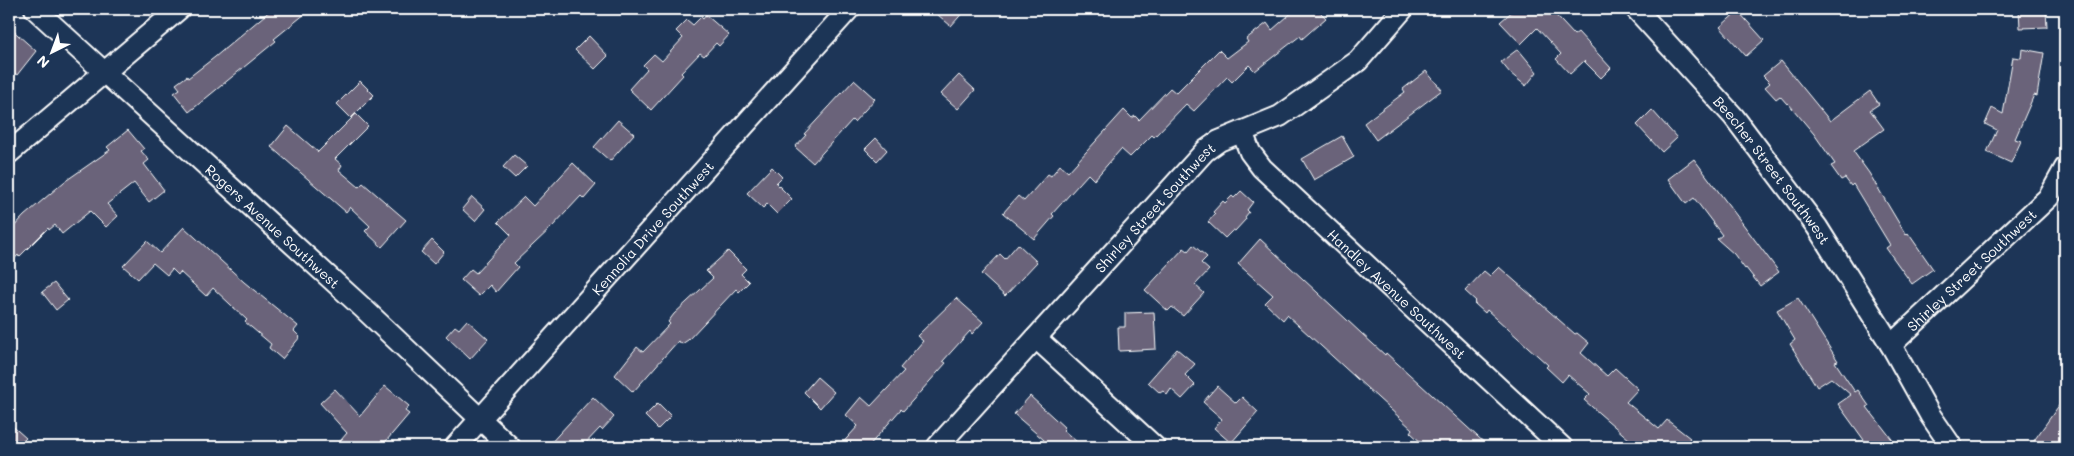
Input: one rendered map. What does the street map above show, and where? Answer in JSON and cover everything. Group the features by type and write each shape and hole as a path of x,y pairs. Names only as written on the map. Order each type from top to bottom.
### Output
{"street":[{"name":"Rogers Avenue Southwest","path":"35,9 363,308 510,447"},
{"path":"9,154 179,9"},
{"name":"Kennolia Drive Southwest","path":"454,447 849,9"},
{"name":"Shirley Street Southwest","path":"937,447 1205,151 1219,141 1280,116 1358,61 1403,9"},
{"name":"Beecher Street Southwest","path":"1636,9 1734,117 1817,227 1891,345 1930,415 1952,447"},
{"name":"Handley Avenue Southwest","path":"1242,132 1250,152 1262,168 1562,447"},
{"name":"Shirley Street Southwest","path":"1891,345 2049,197 2065,168"},
{"path":"1036,338 1155,447"}],"building":[{"path":"272,9 311,9 274,39 276,41 189,112 174,93 180,89 176,84 187,76 188,78 215,57"},
{"path":"931,9 966,9 951,26"},
{"path":"1296,9 1317,9 1326,18 1302,39 1300,36 1255,71 1249,65 1232,82 1227,77 1194,111 1186,104 1154,137 1152,135 1130,157 1121,149 1094,180 1088,174 1052,214 1054,216 1034,239 1003,213 1018,196 1024,201 1048,174 1051,176 1060,165 1068,172 1124,110 1132,118 1135,116 1139,120 1170,88 1176,93 1219,50 1227,58 1248,42 1246,39 1267,23 1272,30"},
{"path":"1515,9 1550,9 1574,35 1578,32 1611,68 1601,78 1584,61 1570,74 1556,59 1561,54 1537,28 1521,44 1500,22"},
{"path":"2019,9 2046,9 2047,27 2020,28"},
{"path":"1738,11 1764,40 1746,56 1720,27"},
{"path":"706,15 729,35 719,46 716,43 704,56 700,53 651,110 629,89 647,69 643,65 654,54 662,61 683,38 676,31 687,20 693,25"},
{"path":"9,27 36,51 17,75 9,68"},
{"path":"589,36 608,56 595,69 575,50"},
{"path":"1518,49 1537,72 1526,86 1510,73 1501,62"},
{"path":"2022,49 2044,53 2037,96 2034,95 2015,139 2021,141 2011,163 1987,152 1997,130 1985,124 1992,108 2003,114 2013,57 2021,58"},
{"path":"1781,61 1830,121 1870,91 1879,104 1870,110 1884,129 1853,151 1869,173 1906,235 1908,233 1933,269 1912,284 1886,248 1890,245 1853,184 1851,186 1845,178 1841,180 1831,166 1835,164 1814,134 1788,103 1780,96 1776,99 1765,87 1770,83 1763,76"},
{"path":"1426,71 1442,90 1376,140 1364,123 1405,92 1403,89"},
{"path":"959,75 975,90 958,109 941,94"},
{"path":"854,80 875,99 854,122 852,120 813,163 795,147 806,135 804,134"},
{"path":"360,81 374,95 351,118 337,104"},
{"path":"1652,110 1677,138 1662,152 1637,125"},
{"path":"356,114 368,126 335,159 342,165 339,170 359,187 363,183 406,220 382,247 365,231 370,226 350,207 346,212 271,147 288,126 318,152"},
{"path":"618,120 634,134 610,161 594,147"},
{"path":"128,130 144,149 141,151 149,160 144,164 164,190 149,202 134,183 107,204 118,216 106,227 90,211 62,234 55,225 49,230 48,228 9,265 9,232 24,216 64,182 110,150 107,147"},
{"path":"1342,136 1354,157 1314,180 1302,159"},
{"path":"876,138 887,150 877,161 865,149"},
{"path":"514,155 527,166 515,178 503,167"},
{"path":"1694,159 1779,272 1760,286 1734,254 1717,239 1722,235 1694,198 1686,204 1668,179"},
{"path":"573,163 596,185 584,199 581,196 514,263 518,267 496,292 490,285 479,296 461,280 471,269 476,273 511,235 498,222 524,197 533,206"},
{"path":"772,167 782,177 776,183 792,199 777,214 767,204 763,208 747,193"},
{"path":"1241,191 1253,202 1247,210 1249,212 1245,217 1246,219 1235,231 1233,230 1225,238 1208,222 1215,214 1213,212 1223,201 1225,203 1232,196 1234,198"},
{"path":"472,197 485,209 475,221 462,209"},
{"path":"184,227 244,282 298,326 294,331 300,337 282,359 269,348 271,344 245,322 247,320 213,288 206,296 180,272 178,275 172,269 167,275 153,263 138,279 123,266 147,241 160,253"},
{"path":"1260,239 1385,355 1386,353 1489,447 1426,447 1410,432 1412,429 1287,315 1283,320 1265,303 1273,295 1238,264"},
{"path":"432,240 444,252 434,264 421,252"},
{"path":"1018,244 1037,262 1005,296 981,274 1000,254 1005,259"},
{"path":"1193,245 1207,257 1201,263 1209,270 1195,285 1204,293 1183,316 1172,307 1168,311 1145,290 1184,248 1188,251"},
{"path":"728,251 746,269 741,274 749,282 739,292 736,289 688,340 682,344 678,341 633,392 615,375 637,347 643,352 670,324 668,322 674,314 713,278 706,271"},
{"path":"1499,267 1575,334 1577,333 1589,343 1581,353 1607,376 1615,368 1638,389 1626,402 1659,429 1667,420 1690,438 1683,447 1638,447 1584,400 1590,394 1568,375 1562,382 1546,367 1548,365 1487,310 1485,313 1474,303 1476,301 1465,291 1484,271 1490,276"},
{"path":"54,283 68,300 56,310 42,292"},
{"path":"956,298 983,322 972,334 970,331 943,361 946,363 903,411 901,409 868,447 839,447 858,426 846,415 861,397 871,406 904,371 900,368 923,341 917,336"},
{"path":"1798,298 1838,361 1835,362 1855,392 1858,390 1869,406 1867,407 1898,447 1869,447 1838,404 1851,395 1831,378 1817,387 1790,344 1795,340 1777,310"},
{"path":"1154,312 1156,349 1119,351 1118,327 1125,327 1125,313"},
{"path":"467,320 488,339 470,359 446,336 455,326 459,329"},
{"path":"1177,349 1195,364 1185,375 1195,385 1182,399 1171,389 1167,395 1163,391 1160,393 1148,382"},
{"path":"817,377 834,392 820,408 804,392"},
{"path":"385,386 409,406 405,411 409,414 381,447 335,447 347,433 320,403 335,389 360,416"},
{"path":"1217,386 1236,403 1242,397 1258,412 1231,443 1214,428 1222,419 1203,402"},
{"path":"1030,396 1065,428 1063,430 1083,447 1037,447 1044,440 1014,414"},
{"path":"593,397 614,417 602,430 600,428 582,447 547,447"},
{"path":"2065,397 2065,447 2041,447 2033,442"},
{"path":"658,403 671,416 658,429 645,416"},
{"path":"9,423 26,438 17,447 9,447"}]}
